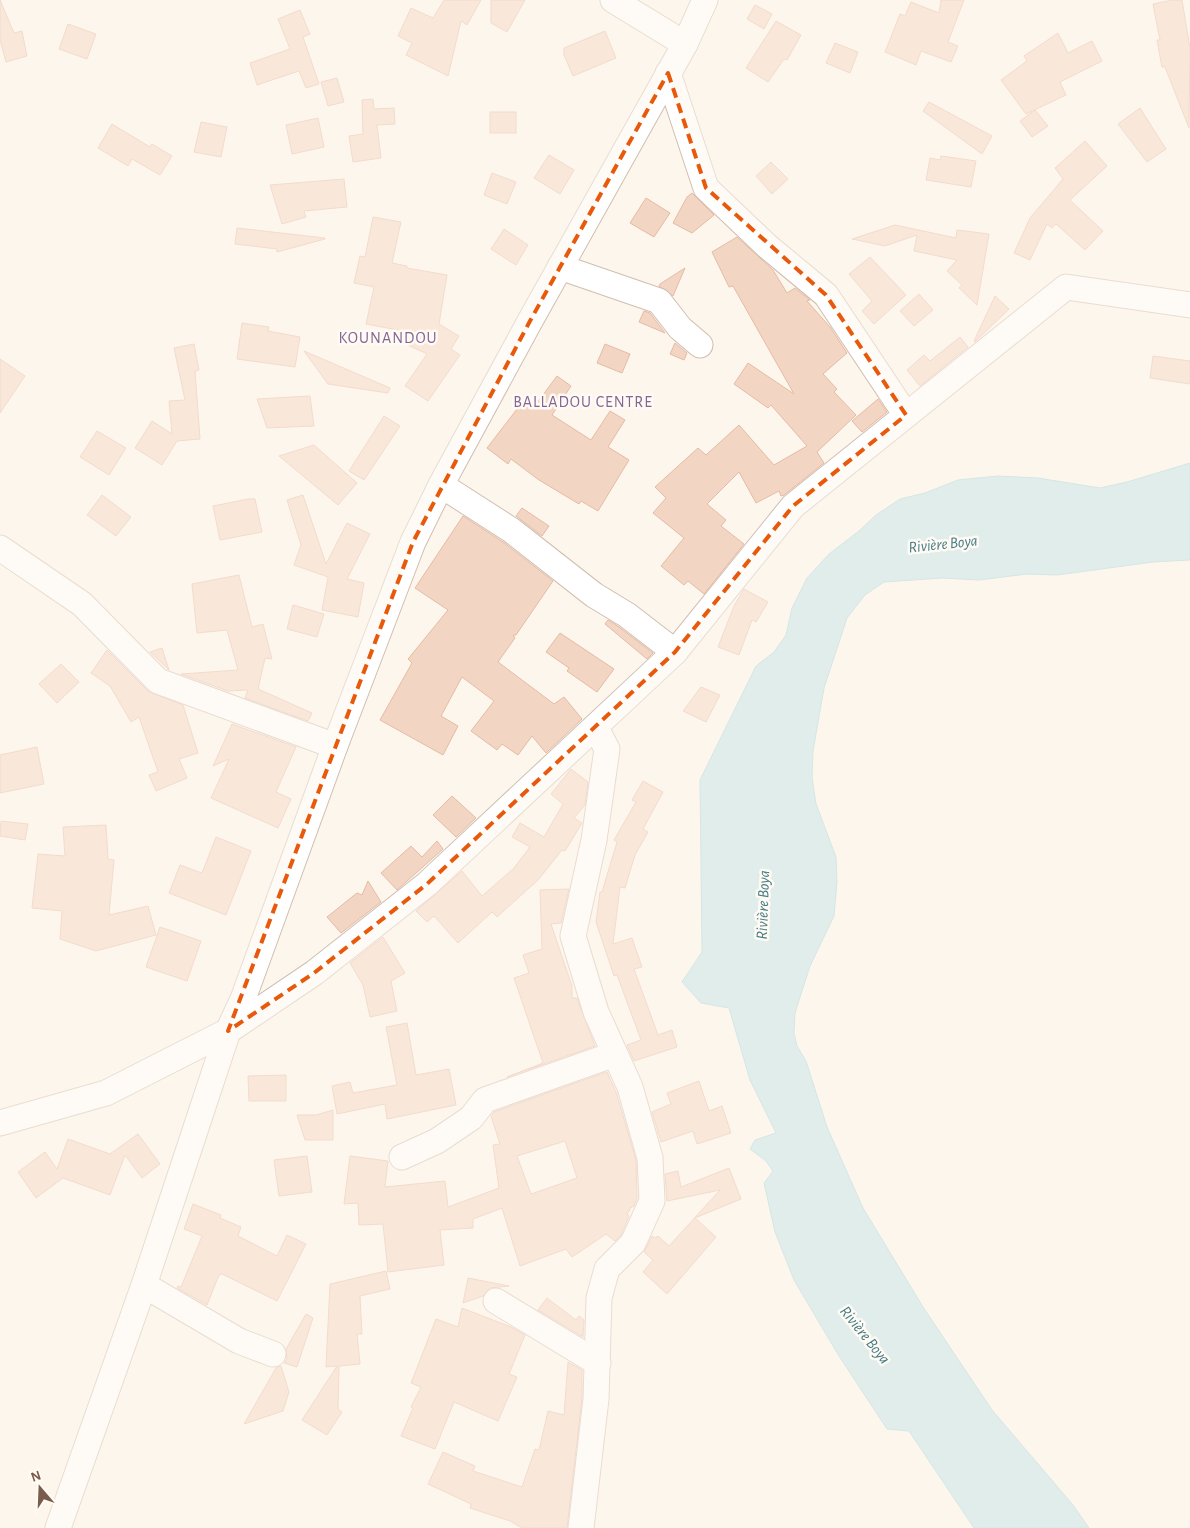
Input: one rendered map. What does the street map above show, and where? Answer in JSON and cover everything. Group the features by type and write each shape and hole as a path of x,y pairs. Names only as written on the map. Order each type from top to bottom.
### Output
{"street":[{"path":"613,0 685,44"},
{"path":"58,1528 144,1285 228,1031 243,998 335,746 413,542 441,485 560,267 685,44 705,0"},
{"path":"668,73 706,188 767,246 826,294 906,415"},
{"path":"560,267 659,301 680,328 700,345"},
{"path":"0,1123 106,1093 228,1031 314,973 426,884 596,728 675,652 793,506 1066,287 1190,305"},
{"path":"441,485 511,530 594,595 627,615 675,652"},
{"path":"0,548 82,604 158,681 335,746"},
{"path":"581,1528 596,1399 599,1298 607,1269 633,1243 652,1201 650,1158 630,1087 596,1012 573,936 594,840 607,749 596,728"},
{"path":"402,1157 437,1142 471,1118 485,1100 615,1054"},
{"path":"144,1285 231,1337 273,1354"},
{"path":"496,1301 598,1363"}],"highlighted area":[{"path":"668,73 706,188 826,295 906,415 793,506 675,652 427,884 314,973 228,1031 413,542 530,321"}],"water":[{"name":"Rivière Boya","path":"1190,463 1190,560 1153,562 1057,575 1027,574 979,580 942,578 884,582 865,595 847,618 824,688 813,751 812,777 816,804 836,857 837,882 834,916 810,966 795,1013 794,1033 797,1046 806,1061 827,1127 863,1208 923,1307 992,1410 1073,1505 1089,1528 974,1528 909,1431 887,1429 839,1356 794,1280 775,1232 764,1183 773,1171 766,1161 750,1149 755,1140 776,1133 750,1080 729,1008 701,1003 682,982 702,952 700,780 756,666 774,652 786,635 792,608 807,578 829,554 876,515 900,499 925,493 958,480 998,476 1038,478 1100,488"}],"building":[{"path":"0,0 14,33 22,31 27,56 6,62 0,40"},
{"path":"444,0 481,0 467,25 461,21 448,76 406,55 412,43 398,36 411,8 433,18"},
{"path":"491,0 525,0 507,32 491,23"},
{"path":"941,0 964,0 948,42 958,46 951,62 921,51 916,65 885,52 900,14 905,16 911,2 939,13"},
{"path":"1182,0 1190,48 1189,128 1165,67 1162,67 1157,40 1160,40 1153,4"},
{"path":"755,5 772,14 764,29 747,19"},
{"path":"300,10 310,34 303,37 319,84 306,88 299,71 257,85 250,63 290,49 278,19"},
{"path":"776,21 801,35 787,60 784,59 768,82 746,68"},
{"path":"68,24 96,34 87,59 59,49"},
{"path":"605,31 616,58 573,76 564,55 564,48"},
{"path":"1058,33 1068,53 1092,41 1102,61 1060,82 1066,95 1026,114 1001,80 1027,61 1024,56"},
{"path":"835,43 858,52 850,73 826,63"},
{"path":"337,78 344,102 328,106 321,82"},
{"path":"373,99 374,109 394,108 395,124 377,125 381,158 353,162 349,136 363,134 362,100"},
{"path":"929,102 992,136 982,154 923,111"},
{"path":"1140,108 1166,149 1147,162 1118,124"},
{"path":"1035,110 1048,126 1032,137 1020,121"},
{"path":"490,112 516,112 516,133 490,133"},
{"path":"318,118 324,147 292,154 286,125"},
{"path":"201,122 227,127 221,157 194,152"},
{"path":"112,124 150,147 152,144 172,156 160,175 132,159 128,166 98,148"},
{"path":"1085,141 1107,166 1070,200 1103,231 1085,250 1056,224 1052,228 1047,224 1030,260 1014,253 1030,218 1063,179 1055,168"},
{"path":"549,155 574,170 560,194 534,178"},
{"path":"941,156 976,161 971,187 926,180 930,158 940,160"},
{"path":"771,162 788,179 772,194 756,176"},
{"path":"492,173 516,182 507,204 484,195"},
{"path":"344,179 347,207 304,211 306,217 282,224 270,185"},
{"path":"692,193 714,215 692,233 673,223 687,197"},
{"path":"646,198 670,213 654,237 630,223"},
{"path":"373,217 401,222 392,263 407,266 407,268 447,275 439,324 459,336 451,349 460,355 428,401 405,386 427,354 399,341 403,331 366,324 374,287 354,283 360,256 365,257"},
{"path":"895,225 956,238 957,230 989,234 977,305 959,288 962,285 947,271 957,260 914,251 917,235 885,246 852,239"},
{"path":"237,228 325,239 277,252 277,249 235,244"},
{"path":"504,229 528,245 516,265 491,249"},
{"path":"737,237 773,270 787,293 795,288 810,300 807,301 830,327 847,353 823,374 837,389 834,392 856,415 817,452 824,463 784,495 781,496 779,491 756,503 739,472 707,504 726,520 721,526 744,544 704,594 688,581 684,585 661,566 684,538 653,513 666,498 655,487 698,448 706,455 739,425 774,465 807,446 771,405 768,408 734,384 748,363 794,394 733,286 729,287 712,252"},
{"path":"870,257 906,295 874,324 862,311 872,301 849,274"},
{"path":"685,268 673,296 659,286 660,284"},
{"path":"919,294 933,310 914,326 900,311"},
{"path":"995,296 1009,309 975,342 974,341"},
{"path":"644,311 650,313 665,333 639,322"},
{"path":"242,323 269,327 268,331 300,337 295,367 237,359"},
{"path":"960,337 968,347 920,386 907,370 924,355 930,361"},
{"path":"675,343 687,353 684,360 670,354"},
{"path":"194,344 199,370 195,371 200,439 177,441 162,465 135,448 152,421 172,434 169,401 185,400 174,348"},
{"path":"605,344 630,354 622,373 597,363"},
{"path":"304,351 390,388 388,393 328,384"},
{"path":"1153,356 1190,361 1190,384 1150,378"},
{"path":"0,359 25,376 0,413"},
{"path":"557,376 571,386 552,415 591,440 610,411 625,420 608,447 629,460 598,511 581,501 579,504 539,480 511,459 508,464 487,448 524,400 534,407"},
{"path":"310,396 314,426 267,428 257,399"},
{"path":"878,399 887,412 862,432 852,421"},
{"path":"384,416 400,426 364,480 349,471"},
{"path":"97,431 126,448 109,475 80,457"},
{"path":"314,445 357,483 338,505 279,456"},
{"path":"102,495 131,517 116,536 87,515"},
{"path":"303,495 326,564 347,523 370,534 347,579 364,583 358,617 322,610 328,577 294,565 301,545 287,500"},
{"path":"255,499 262,532 220,540 213,506"},
{"path":"522,508 549,526 542,536 516,516"},
{"path":"463,516 503,542 553,581 516,635 513,635 515,638 498,662 554,704 564,697 582,719 546,753 532,736 518,755 502,744 497,750 471,731 494,701 462,677 441,716 458,726 443,755 380,720 412,663 408,659 448,610 415,588"},
{"path":"239,575 252,627 263,624 272,659 265,658 258,689 312,713 308,721 245,698 248,690 228,691 181,674 238,670 227,630 197,633 192,584"},
{"path":"744,589 768,602 756,622 752,620 739,655 718,647 734,606"},
{"path":"293,605 324,614 317,637 287,629"},
{"path":"608,620 653,653 647,659 605,624"},
{"path":"560,633 614,669 597,692 567,671 569,668 546,652"},
{"path":"162,648 169,670 150,652"},
{"path":"107,650 148,691 183,705 198,753 179,759 187,778 156,791 149,775 158,772 139,717 131,722 110,686 91,673"},
{"path":"61,664 79,682 57,703 39,684"},
{"path":"701,687 720,695 706,722 683,711"},
{"path":"232,724 296,747 276,792 291,799 278,828 211,798 229,759 213,766"},
{"path":"37,747 44,784 0,793 0,755"},
{"path":"571,769 588,782 585,805 574,818 582,823 565,851 562,850 538,880 497,917 492,912 458,943 434,916 427,922 416,911 462,871 482,896 514,868 530,847 512,837 520,823 544,837 563,804 551,794"},
{"path":"643,781 663,792 643,829 648,832 635,855 625,888 620,887 613,944 632,938 642,967 634,969 658,1035 672,1030 677,1047 634,1061 627,1045 641,1040 617,975 614,976 596,922 600,892 602,892 617,842 614,840 636,802 632,800"},
{"path":"452,796 476,818 456,837 433,815"},
{"path":"1,821 28,824 25,840 0,836"},
{"path":"106,825 108,859 114,860 109,915 148,906 156,935 96,951 60,939 62,911 32,908 38,854 65,856 63,827"},
{"path":"216,837 251,851 226,915 169,893 180,865 202,873"},
{"path":"437,841 443,849 397,890 381,873 411,846 422,857"},
{"path":"368,881 381,902 341,933 327,917 357,893 362,895"},
{"path":"569,889 561,923 551,924 572,986 572,998 577,998 595,1046 507,1077 543,1063 514,978 529,973 523,955 542,949 540,890"},
{"path":"160,927 201,941 187,981 146,967"},
{"path":"383,937 405,973 391,981 397,1011 370,1017 363,985 350,963"},
{"path":"407,1023 416,1075 449,1069 456,1105 387,1119 385,1104 337,1114 332,1086 350,1082 353,1093 397,1085 386,1027"},
{"path":"607,1072 616,1092 636,1160 637,1198 634,1206 629,1209 627,1214 629,1216 621,1235 615,1241 606,1234 572,1257 566,1249 520,1266 502,1208 473,1219 473,1228 440,1230 444,1265 388,1272 383,1224 359,1225 358,1203 344,1204 350,1156 388,1161 385,1187 445,1181 448,1207 499,1188 493,1145 500,1144 491,1116 494,1112","holes":["565,1141 577,1178 531,1194 517,1156"]},
{"path":"286,1075 286,1101 249,1101 248,1076"},
{"path":"699,1081 709,1111 722,1106 731,1133 697,1144 693,1131 661,1142 652,1112 671,1104 667,1093"},
{"path":"333,1110 333,1140 305,1140 297,1115 316,1115"},
{"path":"138,1134 160,1164 142,1178 125,1155 110,1195 63,1178 36,1198 18,1172 45,1152 57,1169 68,1139 110,1154"},
{"path":"307,1156 312,1192 279,1196 274,1160"},
{"path":"729,1168 741,1199 695,1218 716,1237 667,1294 643,1272 653,1260 644,1252 652,1236 655,1238 658,1236 669,1246 720,1190 667,1201 665,1174 678,1171 681,1187"},
{"path":"193,1204 221,1215 220,1218 241,1227 238,1236 277,1256 287,1235 306,1244 277,1301 222,1274 219,1275 207,1305 177,1288 178,1286 181,1287 202,1236 184,1229"},
{"path":"386,1271 390,1289 360,1296 362,1334 357,1334 360,1364 339,1366 338,1409 342,1412 327,1435 302,1420 337,1366 326,1367 330,1284"},
{"path":"468,1278 509,1286 490,1288 483,1296 463,1303"},
{"path":"547,1298 576,1320 579,1316 584,1320 583,1337 538,1310"},
{"path":"462,1308 511,1327 525,1335 509,1374 517,1377 498,1421 454,1402 435,1449 401,1436 413,1408 411,1407 421,1387 411,1383 436,1319 458,1327"},
{"path":"306,1314 313,1318 297,1367 284,1363 287,1359 286,1349"},
{"path":"568,1362 582,1370 582,1398 567,1528 522,1528 510,1521 470,1508 471,1504 428,1484 443,1452 475,1466 473,1471 522,1487 535,1449 539,1450 548,1411 564,1415"},
{"path":"281,1366 289,1392 283,1411 244,1424 276,1368"}],"district":[{"name":"KOUNANDOU","path":"388,338"},
{"name":"BALLADOU CENTRE","path":"583,402"}]}
